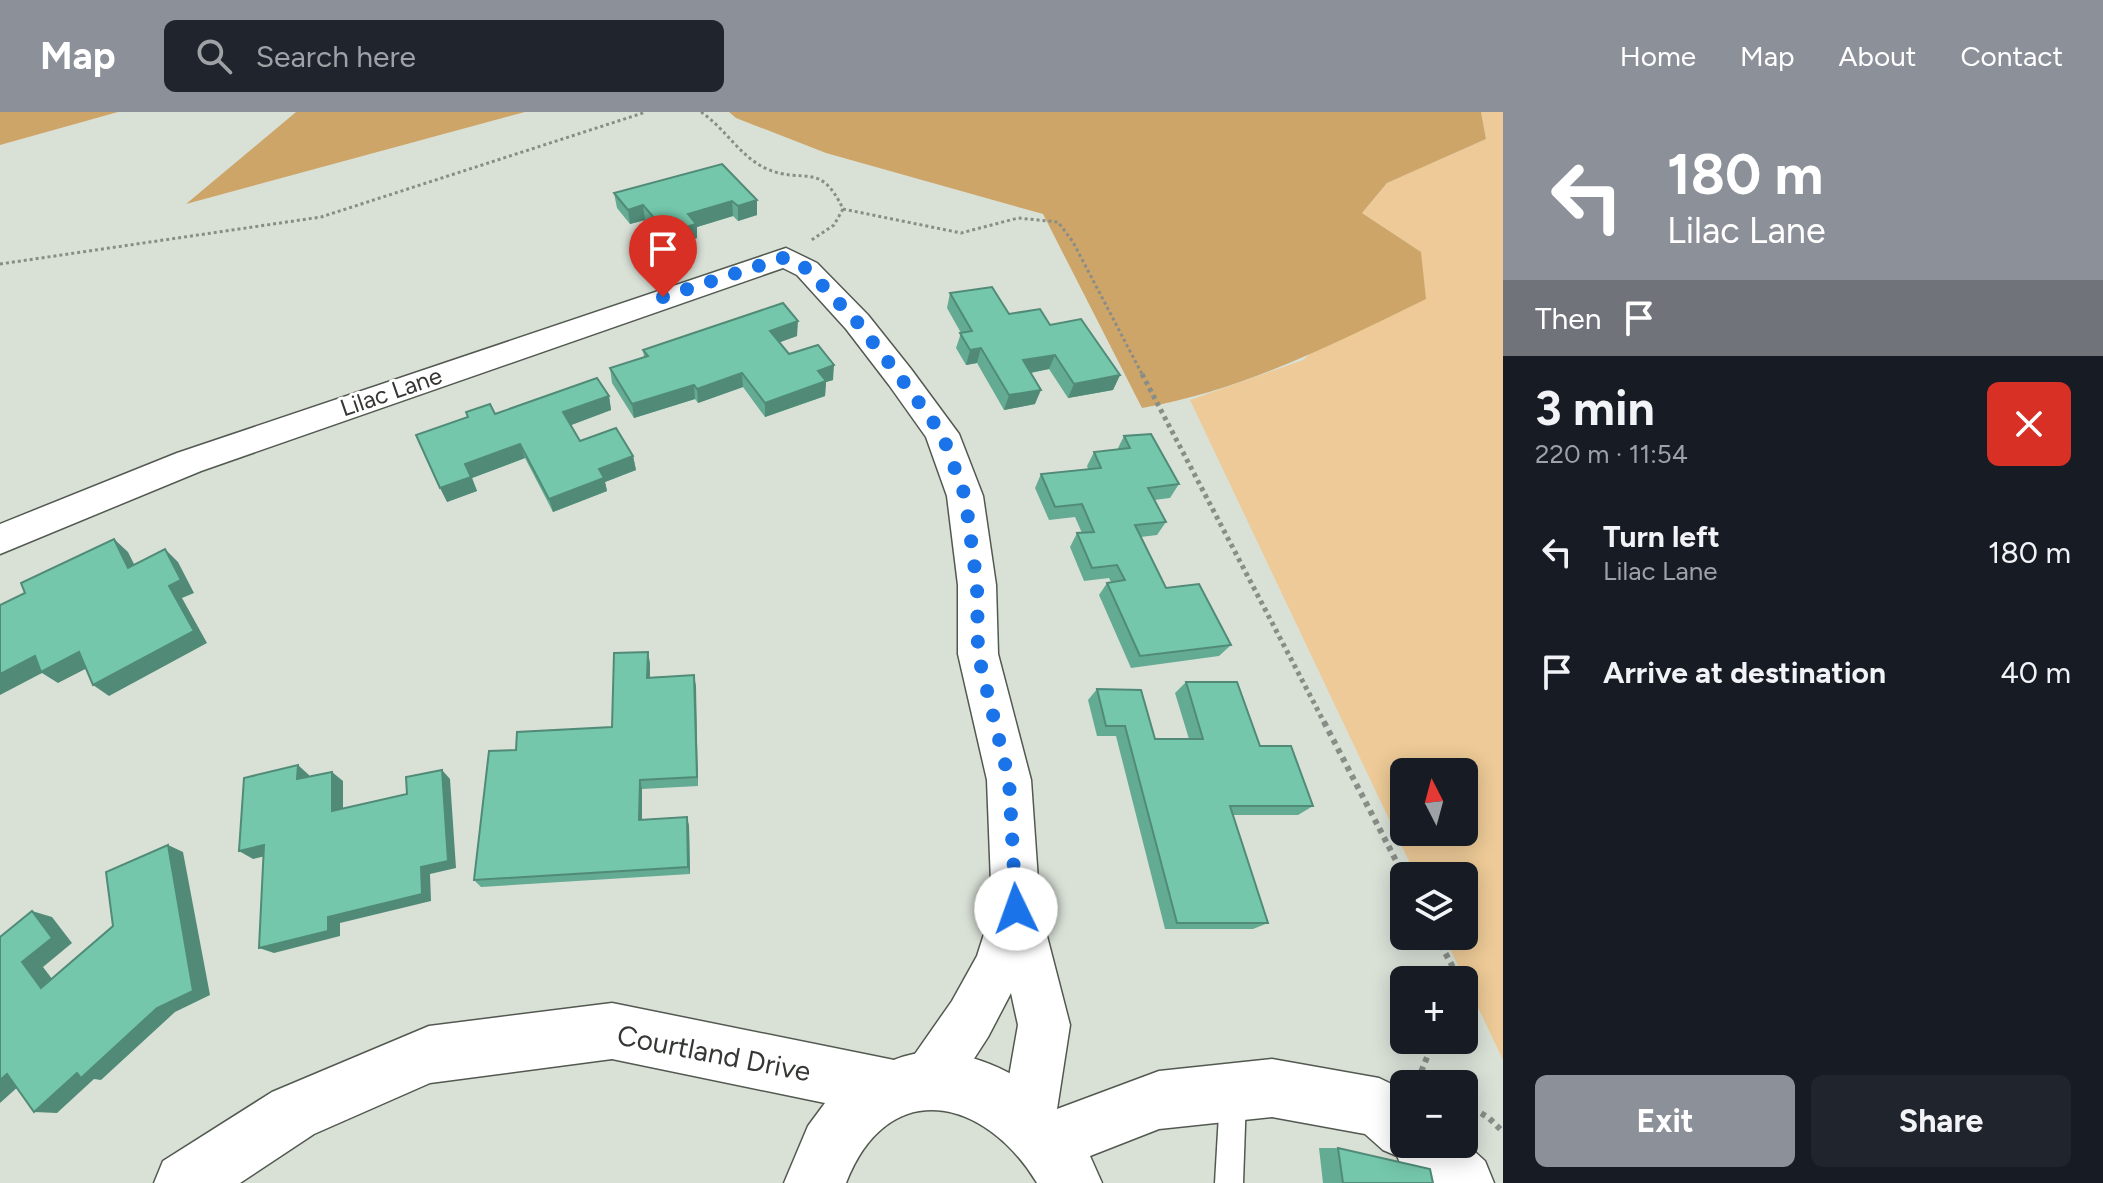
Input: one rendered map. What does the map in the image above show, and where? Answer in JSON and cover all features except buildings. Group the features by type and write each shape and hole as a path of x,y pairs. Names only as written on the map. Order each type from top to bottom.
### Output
{"street":[{"name":"Lilac Lane","path":"0,539 189,462 786,257"},
{"path":"786,257 807,269 857,322 900,377 942,434 965,496 977,585 978,654 1009,780 1016,909 1044,1025 1049,1149 1159,1100 1272,1088 1379,1107 1390,1117"},
{"path":"815,1183 822,1161 839,1129 863,1104 910,1084 970,1019 998,967 1016,909"},
{"name":"Courtland Drive","path":"185,1183 293,1113 429,1055 612,1031 910,1084 963,1084 997,1098 1049,1149"},
{"path":"1437,1158 1463,1183"}],"lane":[{"path":"1229,1183 1233,1093"}],"path":[{"path":"0,264 321,217 646,112"},
{"path":"701,112 757,164 771,170 820,177 837,191 843,209 834,225 786,257"},
{"path":"843,209 961,233 980,231 1022,215 1058,222 1073,242 1397,862"},
{"path":"1478,1111 1503,1132"}],"shaded area":[{"path":"0,112 118,112 0,145"},
{"path":"296,112 525,112 186,204"},
{"path":"729,112 1481,112 1486,139 1387,183 1362,213 1421,252 1426,299 1288,364 1216,390 1142,408 1043,214 826,153 736,118"},
{"path":"1481,112 1503,112 1503,1060 1478,1007 1478,966 1458,966 1451,950 1478,950 1478,862 1409,862 1402,846 1478,846 1478,758 1390,758 1390,821 1190,400 1303,360 1421,252 1362,213 1387,183 1486,139"}],"route":[{"path":"663,297 786,257 807,269 857,322 942,434 965,496 977,585 978,654 1009,780 1016,909"}]}
